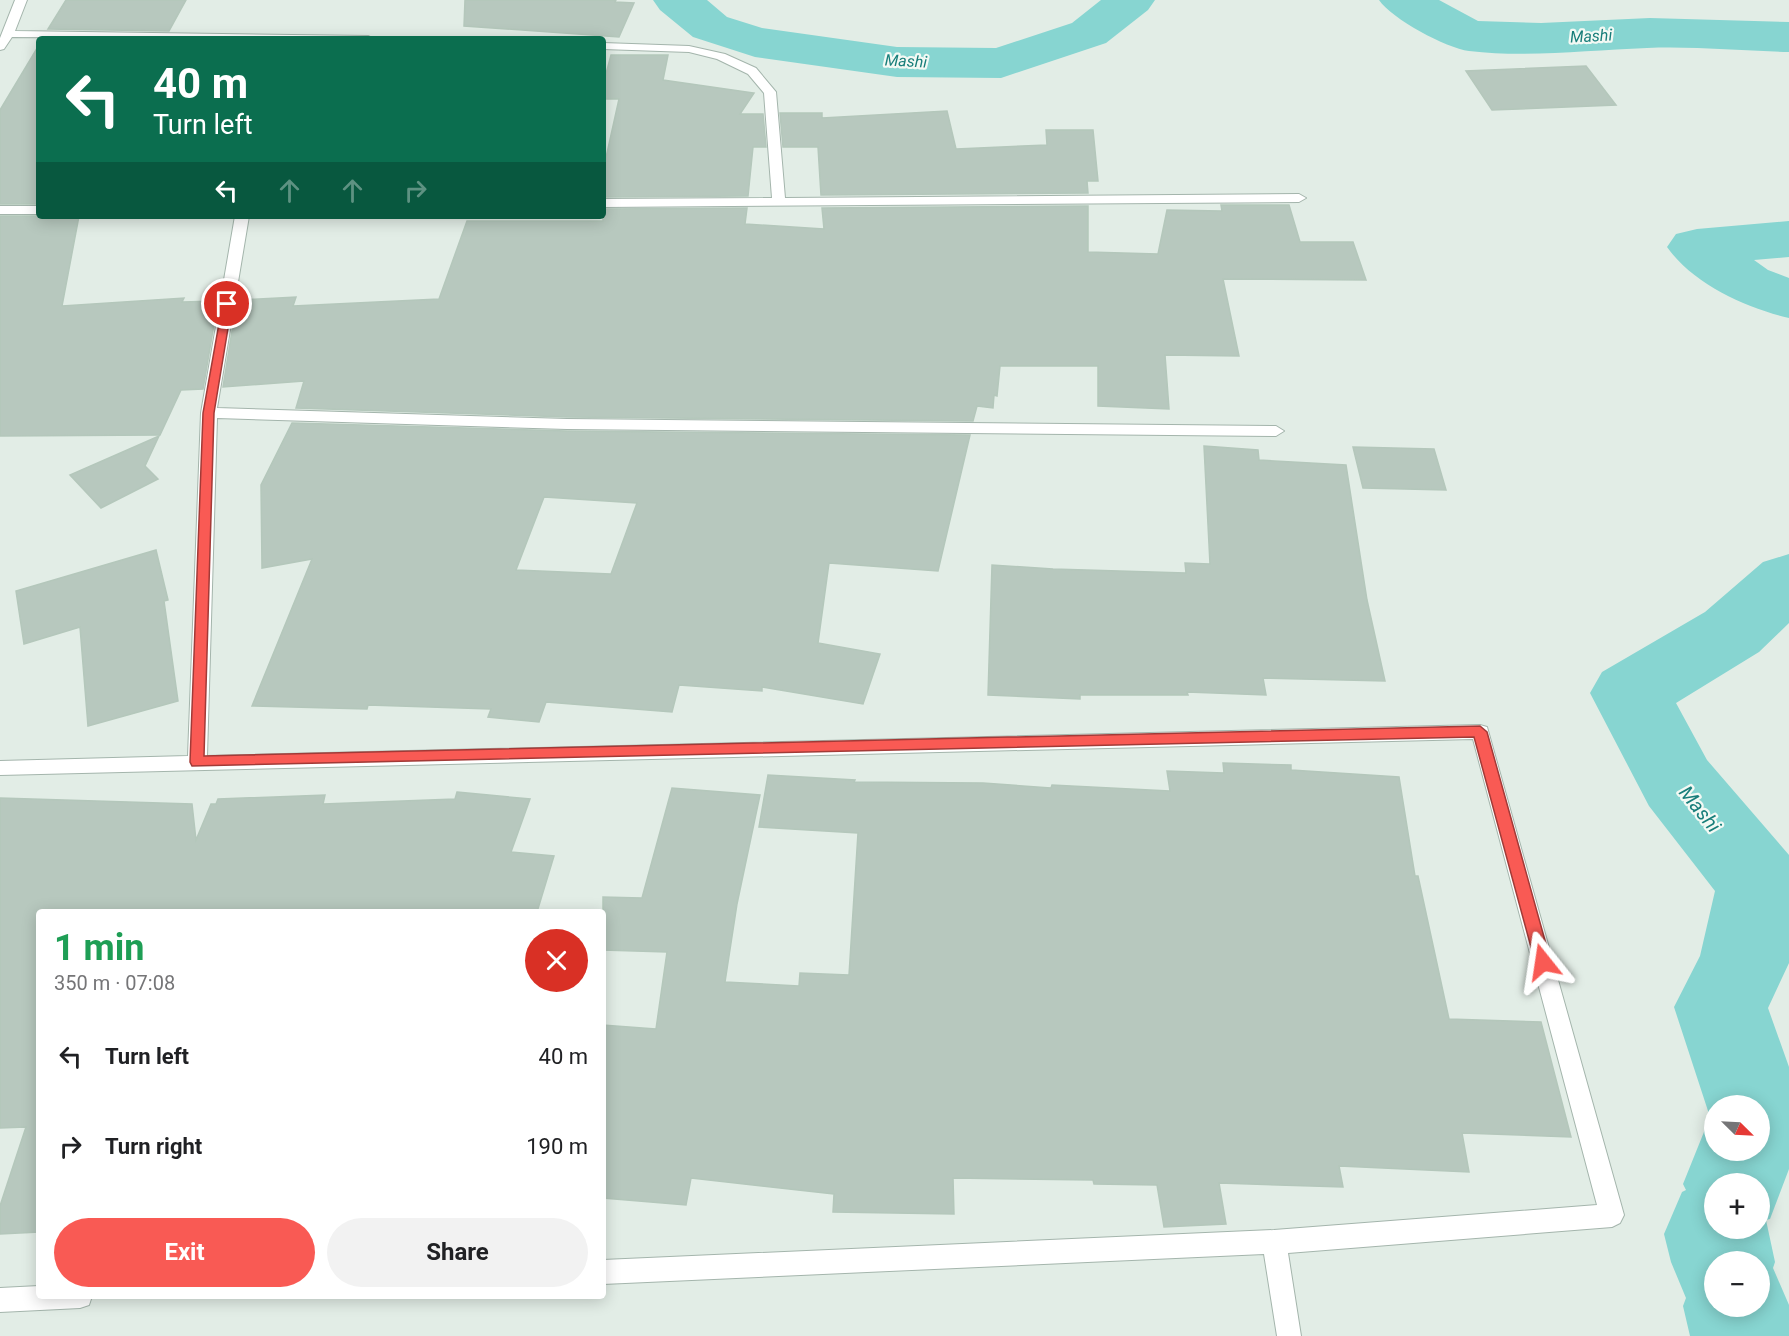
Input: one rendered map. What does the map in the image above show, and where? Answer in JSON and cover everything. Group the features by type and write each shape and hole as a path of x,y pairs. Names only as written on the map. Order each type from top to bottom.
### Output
{"street":[{"path":"0,48 21,0"},
{"path":"8,34 152,36"},
{"path":"606,46 689,49 721,56 752,71 770,92 779,202"},
{"path":"606,203 1299,198"},
{"path":"0,210 36,210"},
{"path":"197,762 209,413 241,219"},
{"path":"209,413 567,424 1276,431"},
{"path":"0,768 1480,732 1611,1215 1274,1242 606,1272"},
{"path":"1274,1242 1289,1336"},
{"path":"0,1300 36,1298"}],"building":[{"path":"66,0 186,0 169,31 48,29"},
{"path":"465,0 616,0 615,2 634,3 619,37 464,26"},
{"path":"36,50 36,204 0,204 0,110"},
{"path":"611,55 668,55 663,80 754,93 740,114 763,114 766,147 753,147 748,196 606,197 606,158 619,99 606,99 606,74"},
{"path":"1586,66 1616,105 1492,110 1466,71"},
{"path":"947,111 956,149 1047,145 1046,130 1093,130 1098,181 1087,181 1088,193 821,195 818,147 783,147 780,113 822,113 822,118"},
{"path":"1221,205 1289,205 1300,242 1353,242 1366,280 1223,279 1239,356 1165,355 1169,409 1098,406 1098,366 1000,366 997,396 994,395 993,408 977,406 973,421 567,417 296,408 304,381 223,387 237,300 296,297 293,306 439,299 467,221 603,221 606,219 606,209 747,208 745,224 824,229 822,208 1088,206 1088,252 1158,254 1167,210 1222,211"},
{"path":"0,216 78,219 62,306 184,298 182,302 218,301 203,389 181,390 160,435 0,436"},
{"path":"292,423 567,431 970,435 938,571 829,563 818,643 880,654 863,704 762,687 762,691 679,685 672,712 546,702 539,722 488,717 491,709 368,705 367,709 252,706 312,559 262,568 261,485","holes":["544,497 637,503 611,574 516,570"]},
{"path":"159,436 145,466 158,479 101,508 70,475"},
{"path":"1204,446 1258,450 1259,460 1346,465 1367,600 1385,681 1263,678 1266,695 1187,692 1188,695 1080,695 1080,699 988,695 992,565 1186,573 1185,563 1210,564"},
{"path":"1353,447 1434,449 1446,490 1363,488"},
{"path":"156,550 168,600 164,601 178,701 88,726 80,627 24,644 16,591"},
{"path":"1223,763 1291,765 1291,770 1399,777 1415,876 1418,876 1449,1019 1541,1022 1571,1137 1462,1133 1469,1172 1339,1166 1343,1187 1219,1183 1226,1224 1164,1227 1157,1185 1094,1184 1093,1180 953,1178 954,1214 833,1212 834,1194 691,1178 686,1205 606,1198 606,1025 656,1029 667,952 606,950 606,909 603,909 603,897 642,898 672,788 760,795 737,904 725,982 799,986 800,973 849,975 858,833 759,827 768,775 855,780 854,782 983,783 1051,788 1052,785 1170,791 1167,771 1224,773"},
{"path":"457,792 530,799 511,852 554,856 538,909 36,909 36,1232 0,1234 0,1206 26,1127 0,1128 0,798 192,804 196,840 211,804 216,804 218,799 325,795 323,804 455,799"}],"waterway":[{"name":"Mashi","path":"677,0 710,27 755,42 897,62 1001,63 1089,33 1131,0"},
{"name":"Mashi","path":"1403,0 1468,36 1541,38 1650,33 1789,37"},
{"name":"Mashi","path":"1789,239 1697,247 1747,283 1789,300"},
{"name":"Mashi","path":"1750,1095 1721,1007 1744,962 1761,884 1678,783 1630,693 1732,632 1789,580"},
{"name":"Mashi","path":"1738,1173 1741,1161"},
{"name":"Mashi","path":"1717,1239 1720,1251"},
{"name":"Mashi","path":"1739,1317 1744,1336"}],"route":[{"path":"227,304 209,413 197,762 1480,732 1543,962"}]}
